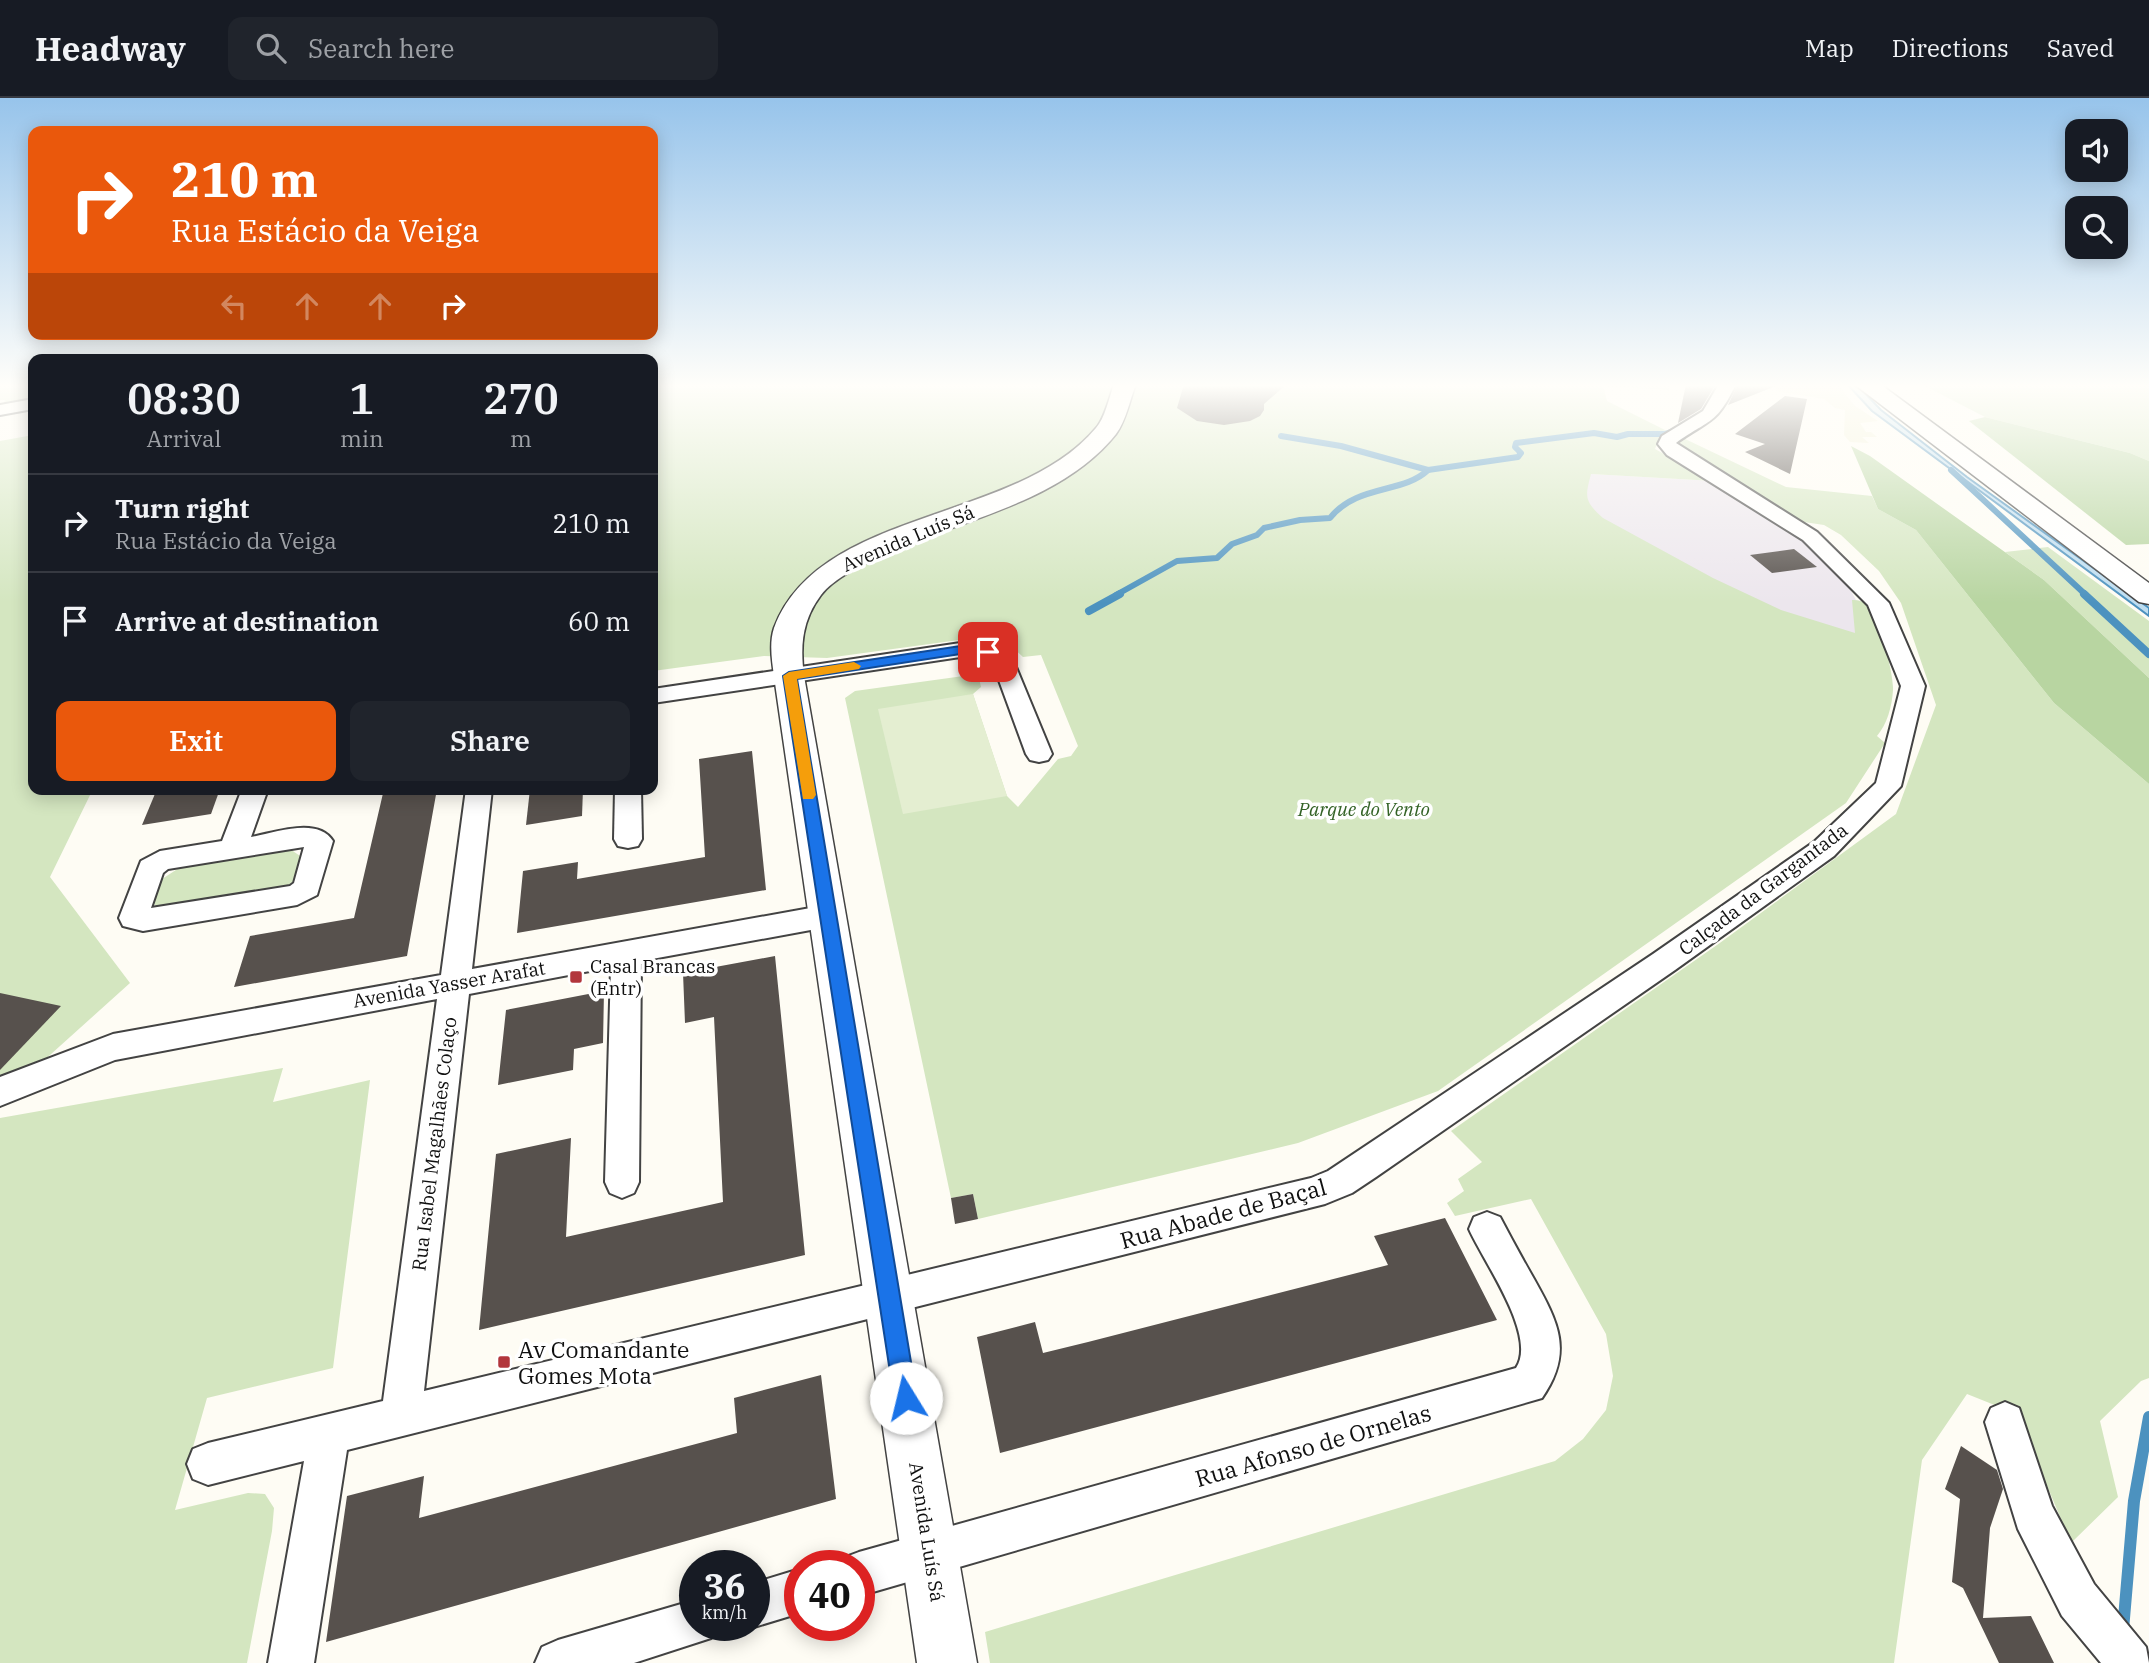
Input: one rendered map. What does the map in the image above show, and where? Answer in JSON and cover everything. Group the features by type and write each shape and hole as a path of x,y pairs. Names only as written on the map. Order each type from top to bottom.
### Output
{"street":[{"name":"Avenida Luís Sá","path":"947,1663 786,651 789,627 796,609 811,589 829,573 851,559 986,505 1058,472 1078,457"},
{"name":"Calçada da Gargantada","path":"1664,962 1824,849 1888,786 1913,686 1878,603 1810,536 1683,457"},
{"path":"1963,457 2149,596"},
{"path":"658,695 967,649 988,652 1003,660 1039,754"},
{"path":"233,848 253,795"},
{"name":"Rua Isabel Magalhães Colaço","path":"401,1415 478,795"},
{"path":"628,795 628,839"},
{"path":"309,837 315,837 319,841 307,888 297,895 143,920 133,918 155,863 167,858 233,848 309,837"},
{"name":"Avenida Yasser Arafat","path":"0,1092 113,1046 827,916"},
{"path":"622,1182 625,952"},
{"name":"Rua Abade de Baçal","path":"208,1464 1313,1193 1331,1186 1664,962"},
{"name":"Rua Afonso de Ornelas","path":"875,1569 1528,1384 1538,1372 1543,1341 1538,1324 1486,1230"},
{"path":"2005,1422 2033,1514 2078,1601 2130,1663"},
{"path":"291,1663 329,1433"},
{"path":"558,1663 679,1627"}],"shaded area":[{"path":"1591,474 1714,481 1802,540 1840,571 1856,600 1865,603 1884,644 1893,688 1524,538"}],"green space":[{"path":"0,457 28,457 28,795 90,795 50,877 130,983 0,1100"},
{"name":"Parque do Vento","path":"658,457 1670,457 1714,481 1591,474 1587,494 1589,503 1603,518 1713,578 1781,610 1855,633 1852,600 1860,601 1872,611 1881,633 1893,682 1890,709 1877,736 1885,743 1846,803 1438,1091 1298,1143 978,1219 973,1194 951,1198 845,698 855,691 978,674 981,687 973,694 1007,796 1018,807 1058,759 1071,756 1078,746 1041,655 1023,657 1011,646 981,637 827,658 764,656 658,670"},
{"path":"1692,457 1723,457 1786,487 1872,496 1878,509 1916,530 2054,703 2149,784 2149,1378 2141,1381 2100,1421 2118,1497 2071,1543 2017,1414 1967,1394 1922,1460 1894,1663 990,1663 985,1632 1555,1461 1583,1439 1606,1410 1613,1376 1606,1334 1531,1199 1455,1216 1447,1203 1464,1191 1458,1179 1482,1162 1451,1131 1717,945 1896,814 1936,705 1901,603 1879,571 1841,535 1824,525 1804,522"},
{"path":"1856,457 1871,457 2044,580 2149,678 2149,784 2054,703 1916,530 1878,509"},
{"path":"2015,457 2140,457 2149,461 2149,544 2126,545"},
{"path":"2048,547 2149,621 2149,678 2044,580 2005,552"},
{"path":"973,694 1007,796 903,814 878,709"},
{"path":"290,849 303,858 295,880 282,890 158,908 151,901 159,881 182,866"},
{"path":"283,1068 273,1102 370,1080 333,1368 207,1398 175,1510 248,1493 265,1494 274,1508 247,1663 0,1663 0,1118"}],"water":[{"path":"1934,457 1941,457 2149,608 2149,616"}],"building":[{"path":"1755,457 1794,457 1790,474"},
{"path":"1794,549 1817,567 1772,573 1750,555"},
{"path":"752,751 766,890 517,933 523,871 578,862 577,879 705,857 699,759"},
{"path":"154,795 218,795 211,814 142,825"},
{"path":"383,795 436,795 407,956 234,987 250,936 354,918"},
{"path":"529,795 583,795 582,816 526,825"},
{"path":"775,956 805,1255 479,1330 496,1154 571,1138 566,1237 723,1202 714,1017 685,1023 683,973"},
{"path":"604,991 603,1043 574,1049 573,1070 498,1085 506,1010"},
{"path":"0,993 61,1006 0,1070"},
{"path":"973,1194 978,1219 955,1224 951,1198"},
{"path":"1445,1218 1497,1320 1000,1453 977,1337 1035,1322 1043,1353 1088,1342 1388,1265 1374,1236"},
{"path":"821,1375 836,1499 326,1642 347,1496 424,1476 419,1518 737,1433 734,1398"},
{"path":"1961,1446 1997,1470 2003,1489 1990,1528 1983,1618 2031,1616 2054,1663 1999,1663 1963,1588 1952,1582 1960,1499 1945,1489"}],"waterway":[{"path":"1381,457 1428,470"},
{"path":"1428,470 1518,457"},
{"path":"1116,595 1177,561 1217,558 1232,544 1257,535 1264,528 1300,520 1330,518 1353,500 1406,483 1428,470"},
{"path":"1951,470 2086,595"},
{"path":"1089,611 1120,594"},
{"path":"2084,594 2149,654"},
{"path":"2123,1630 2134,1501 2149,1417"}],"slow traffic":[{"path":"808,795 789,676 854,666"}],"place":[{"name":"Casal Brancas (Entr)","path":"576,977"},
{"name":"Av Comandante Gomes Mota","path":"504,1362"}],"route":[{"path":"906,1398 789,676 967,649 988,652"}]}
